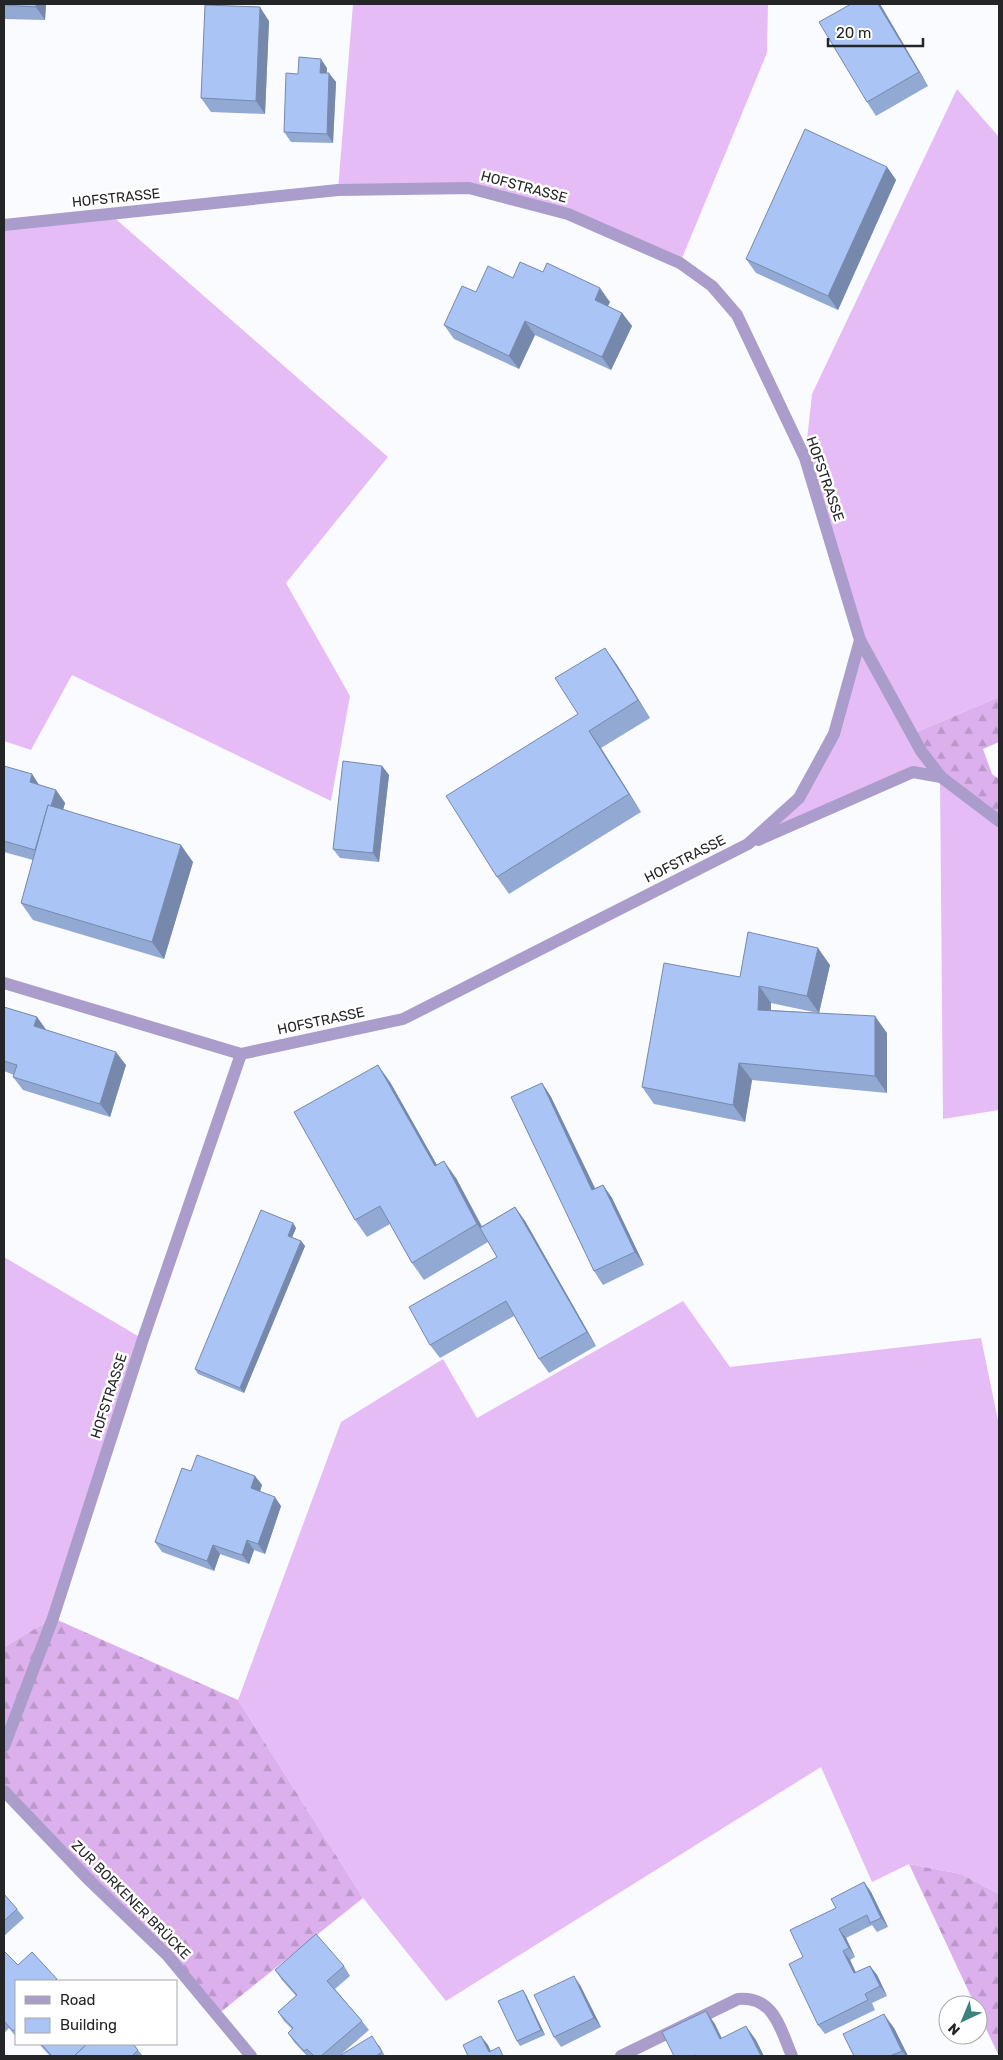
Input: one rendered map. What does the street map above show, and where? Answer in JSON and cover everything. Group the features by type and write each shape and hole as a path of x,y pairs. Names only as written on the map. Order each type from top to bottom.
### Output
{"street":[{"name":"HOFSTRASSE","path":"4,225 338,190 469,188 568,214 680,263 712,286 737,315 742,324 805,458 860,640 834,734 799,798 748,844 403,1020 241,1054 4,983"},
{"path":"860,640 921,751 941,778 999,821"},
{"path":"748,844 913,772 941,778"},
{"name":"HOFSTRASSE","path":"4,1746 53,1618 143,1339 241,1054"},
{"name":"ZUR BORKENER BRÜCKE","path":"4,1791 90,1881 167,1955 251,2056"},
{"path":"621,2056 738,1999 751,1998 771,2010 792,2056"}],"shaded area":[{"path":"353,4 768,4 767,53 680,263 568,214 469,188 338,190"},
{"path":"957,89 999,137 999,697 912,734 999,821 999,1110 943,1119 940,778 913,772 748,844 799,798 834,734 860,640 805,458 812,394"},
{"path":"110,214 388,457 286,583 350,696 331,801 72,675 31,750 4,741 4,225"},
{"path":"4,1257 143,1339 53,1618 4,1647"},
{"path":"683,1301 730,1367 981,1338 999,1425 999,1894 961,1874 909,1864 872,1882 821,1767 446,2001 363,1898 238,1700 341,1422 443,1359 477,1418"}],"green space":[{"path":"999,697 999,742 983,749 992,774 999,779 999,821 941,777 912,734"},
{"path":"53,1618 238,1700 363,1898 217,2015 4,1791 4,1647"},
{"path":"909,1864 961,1874 999,1894 999,2056 988,2033 988,1995 970,1995"}],"building":[{"path":"36,4 36,7 4,5"},
{"path":"851,4 878,4 919,72 867,102 819,22"},
{"path":"205,5 260,7 256,101 201,98"},
{"path":"299,57 321,59 320,73 329,73 327,134 284,132 286,73 298,74"},
{"path":"805,129 887,167 828,296 746,259"},
{"path":"520,262 543,272 547,263 600,288 595,300 622,313 602,357 525,321 509,356 444,325 462,286 476,292 488,266 513,278"},
{"path":"605,648 638,700 589,731 629,794 497,877 446,796 578,714 555,678"},
{"path":"343,761 382,766 373,853 333,849"},
{"path":"4,766 32,774 30,782 56,790 51,806 48,805 35,850 4,841"},
{"path":"48,805 181,845 152,942 21,903"},
{"path":"748,932 818,948 807,996 759,986 758,1010 875,1016 875,1076 739,1063 733,1105 642,1087 664,963 740,977"},
{"path":"4,1007 37,1017 34,1026 116,1052 100,1104 13,1077 17,1065 4,1061"},
{"path":"378,1065 435,1166 444,1161 477,1224 412,1263 380,1206 355,1220 294,1112"},
{"path":"542,1083 592,1190 603,1185 635,1252 594,1271 511,1097"},
{"path":"515,1207 587,1332 539,1359 506,1301 430,1345 409,1307 497,1257 480,1228"},
{"path":"261,1210 293,1223 288,1236 301,1241 240,1388 195,1369"},
{"path":"197,1455 255,1476 251,1488 275,1497 258,1544 247,1540 242,1555 213,1545 207,1561 155,1542 182,1468 191,1471"},
{"path":"864,1882 881,1918 870,1923 867,1915 839,1929 849,1948 843,1951 854,1973 870,1966 880,1986 865,1994 868,2000 818,2025 789,1964 803,1957 790,1930 836,1908 831,1899"},
{"path":"4,1894 17,1909 4,1921"},
{"path":"316,1934 344,1966 327,1981 362,2021 321,2056 314,2056 307,2049 304,2051 288,2033 293,2028 278,2012 297,1995 275,1970"},
{"path":"4,1951 18,1965 32,1952 57,1979 15,1980 15,2029 13,2031 4,2021"},
{"path":"574,1976 594,2018 554,2037 534,1995"},
{"path":"523,1990 541,2030 517,2041 498,2001"},
{"path":"706,2011 720,2039 746,2026 761,2056 674,2056 662,2032"},
{"path":"884,2014 902,2051 890,2056 854,2056 843,2034"},
{"path":"372,2036 382,2052 376,2056 339,2056"},
{"path":"481,2036 489,2052 499,2047 503,2056 468,2056 463,2045"},
{"path":"42,2045 86,2045 74,2056 52,2056"},
{"path":"86,2045 134,2045 138,2050 132,2056 74,2056"}]}
